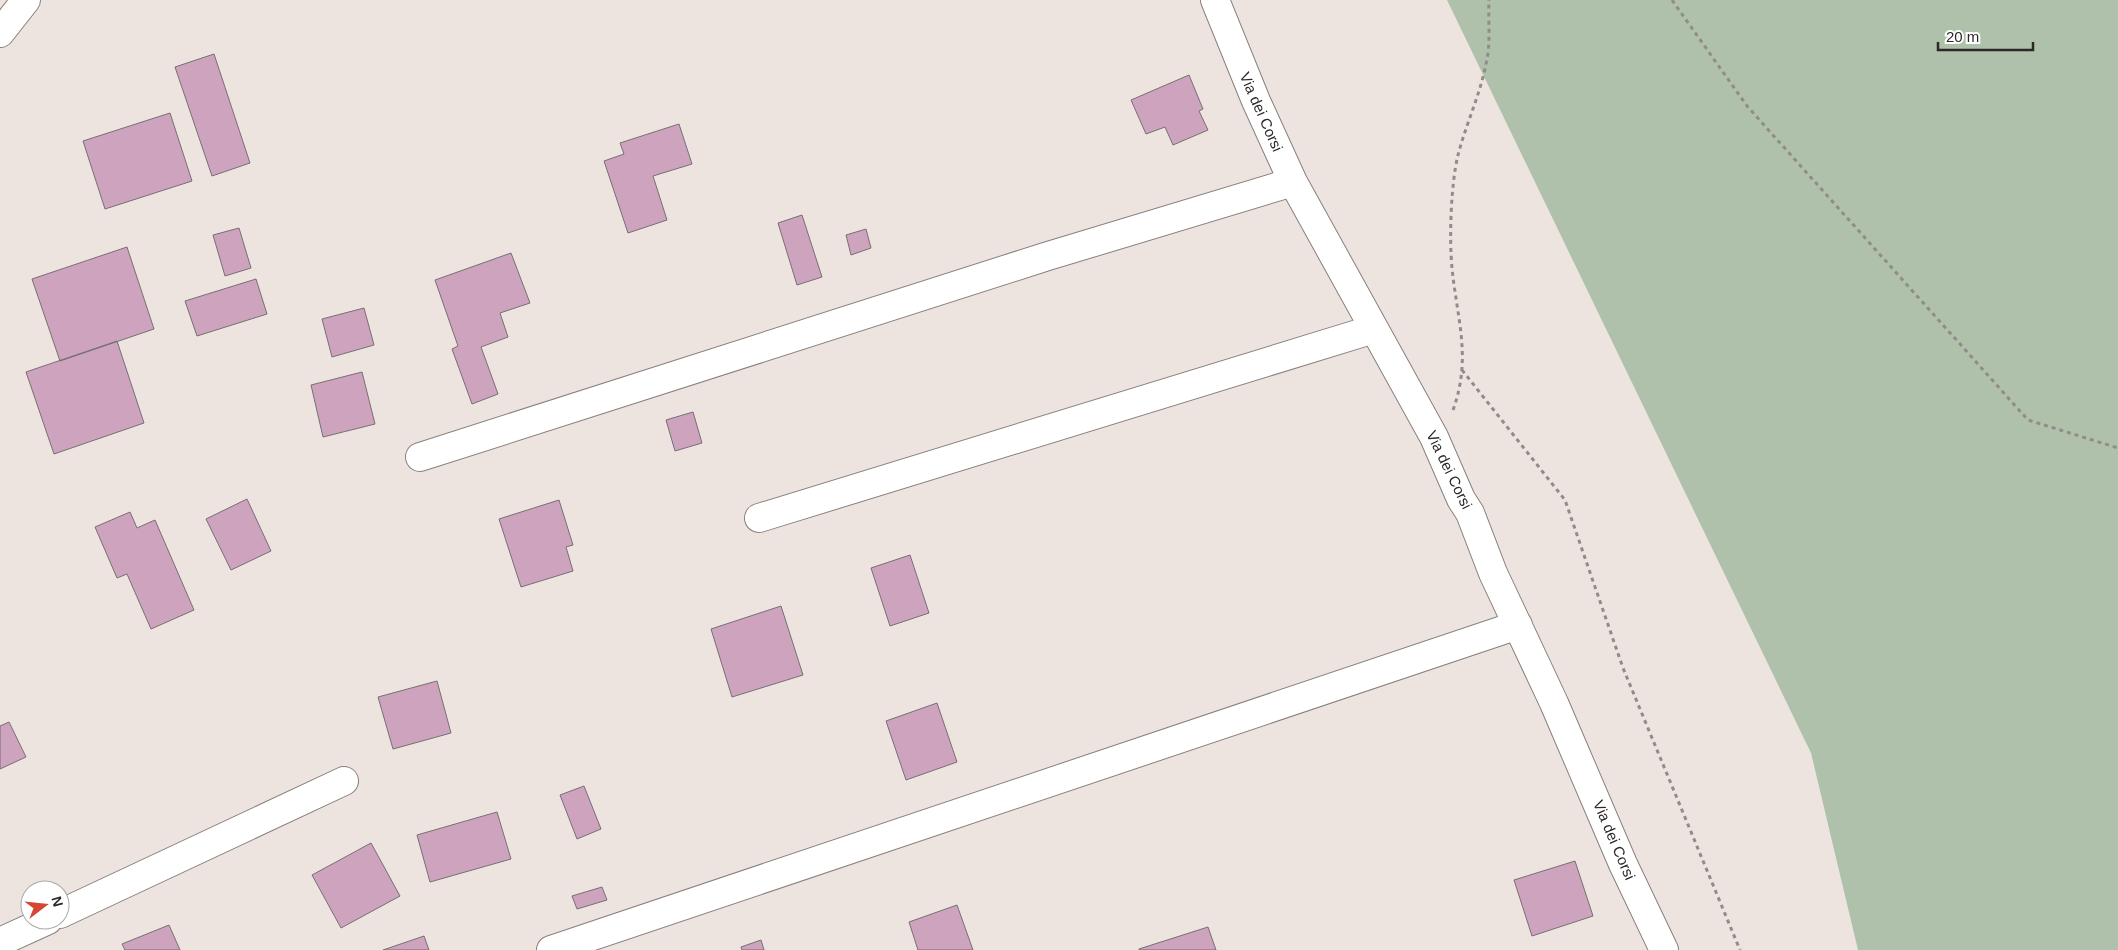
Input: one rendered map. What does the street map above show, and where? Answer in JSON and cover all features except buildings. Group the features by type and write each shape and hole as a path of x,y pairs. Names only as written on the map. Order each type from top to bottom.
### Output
{"street":[{"path":"0,33 26,0"},
{"name":"Via dei Corsi","path":"1215,0 1247,82 1293,182 1426,422 1461,499 1470,513 1493,573 1554,703 1623,864 1664,950"},
{"path":"420,457 1048,256 1293,182"},
{"path":"759,518 1374,329"},
{"path":"551,950 1518,625"},
{"path":"70,909 344,781"},
{"path":"0,942 26,930"}],"path":[{"path":"1426,422 1438,423 1450,417 1458,396 1462,370 1463,342 1452,267 1451,211 1458,157 1487,63 1489,0"},
{"path":"1672,0 1747,106 2028,420 2118,448"},
{"path":"1462,370 1565,500 1623,668 1740,950"}],"green space":[{"path":"1447,0 2118,0 2118,950 1858,950 1811,753"}]}
